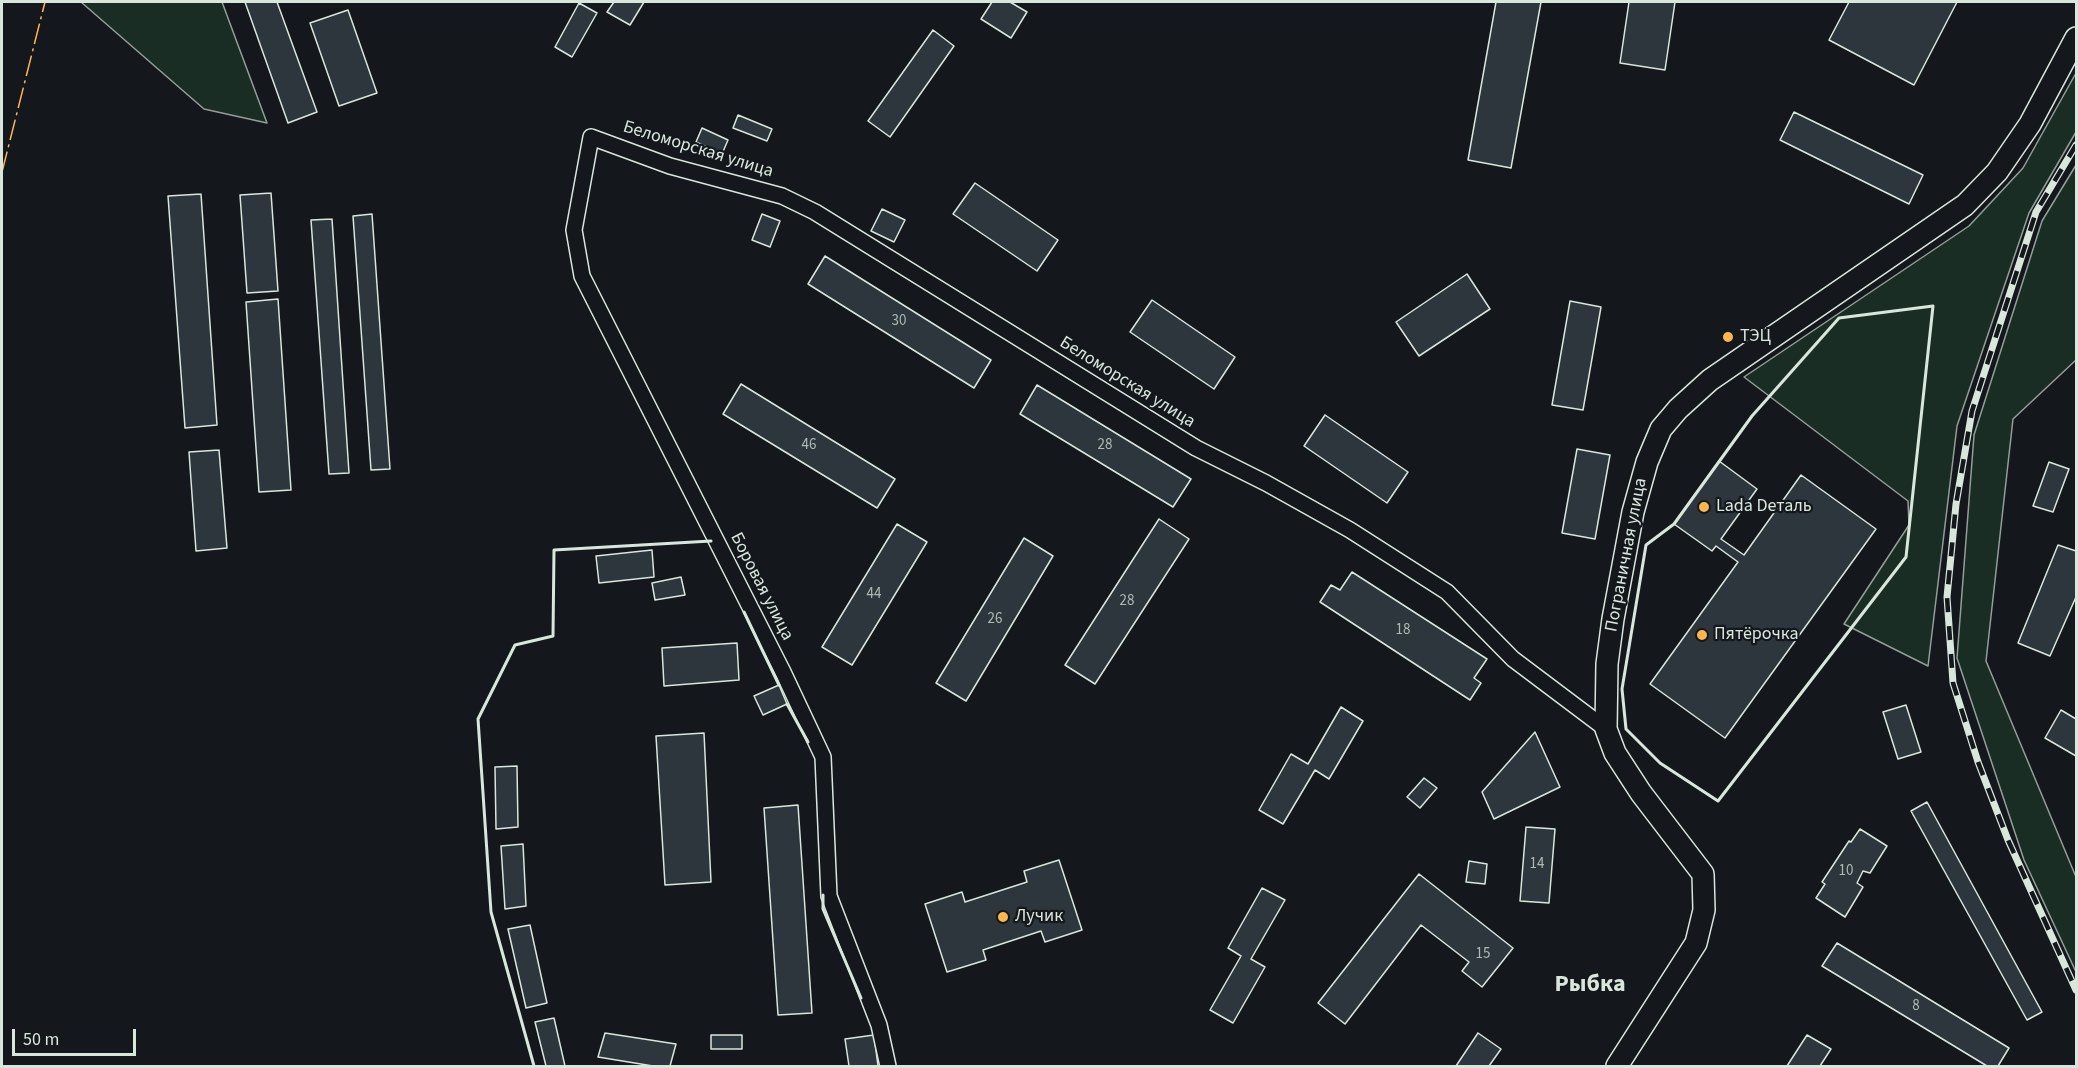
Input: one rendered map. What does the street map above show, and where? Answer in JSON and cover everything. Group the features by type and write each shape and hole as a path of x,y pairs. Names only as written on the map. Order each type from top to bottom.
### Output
{"main road":[{"name":"Пограничная улица","path":"1617,1066 1696,943 1704,910 1703,874 1641,793 1615,753 1606,729 1607,664 1613,619 1634,512 1647,462 1661,429 1678,409 1710,380 1965,205 1996,172 2030,124 2076,38"}],"street":[{"name":"Беломорская улица","path":"591,137 670,165 782,196 815,212 1196,448 1266,483 1350,530 1447,592 1513,659 1606,729"},
{"name":"Боровая улица","path":"591,137 574,230 582,276 783,672 824,758 829,896 879,1025 888,1066"}],"green space":[{"path":"81,2 222,2 267,123 204,109"},
{"path":"2076,73 2076,132 2029,213 1957,426 1928,666 1844,624 1909,525 1908,501 1744,377 1969,226 2023,168"},
{"path":"2076,165 2076,360 2013,419 1986,661 2076,877 2076,972 2024,860 1957,658 1974,435 2042,221"}],"building":[{"path":"245,2 277,2 317,112 288,123"},
{"path":"614,2 644,2 630,25 607,12"},
{"path":"992,2 1010,2 1027,12 1011,38 981,19"},
{"path":"1496,2 1541,2 1511,168 1468,160"},
{"path":"1629,2 1675,2 1665,70 1620,63"},
{"path":"1849,2 1957,2 1914,85 1829,40"},
{"path":"579,3 597,13 572,57 555,47"},
{"path":"348,10 377,93 339,106 310,23"},
{"path":"933,30 954,46 890,137 868,121"},
{"path":"1794,112 1923,175 1909,204 1780,140"},
{"path":"738,115 772,129 767,141 733,128"},
{"path":"702,128 728,140 722,154 696,142"},
{"path":"975,183 1058,240 1037,271 953,214"},
{"path":"271,193 278,291 247,293 240,195"},
{"path":"201,194 217,425 185,428 168,196"},
{"path":"882,209 905,220 894,242 871,231"},
{"path":"372,214 390,469 371,470 353,216"},
{"path":"762,214 780,221 770,247 752,240"},
{"path":"332,219 349,473 329,474 311,220"},
{"path":"825,256 991,360 974,388 808,284"},
{"path":"1467,274 1490,309 1419,356 1396,322"},
{"path":"278,299 291,490 259,492 246,302"},
{"path":"1152,300 1235,357 1214,389 1130,332"},
{"path":"1570,301 1601,307 1583,410 1552,405"},
{"path":"741,384 895,479 877,508 723,414"},
{"path":"1037,385 1191,479 1173,507 1020,414"},
{"path":"1325,415 1408,472 1387,503 1304,446"},
{"path":"1577,449 1610,455 1595,539 1562,533"},
{"path":"219,450 227,548 196,551 189,452"},
{"path":"1719,461 1757,489 1721,539 1744,555 1801,475 1876,529 1725,738 1650,684 1738,562 1716,546 1712,551 1674,524"},
{"path":"2049,462 2069,469 2053,512 2033,506"},
{"path":"1159,519 1189,539 1095,684 1065,665"},
{"path":"897,524 927,542 852,665 822,647"},
{"path":"1024,538 1053,556 966,701 936,683"},
{"path":"2058,545 2076,551 2076,597 2050,656 2018,643"},
{"path":"652,550 654,577 599,583 596,556"},
{"path":"1352,572 1487,659 1474,678 1481,683 1470,700 1320,602 1331,585 1340,590"},
{"path":"681,577 685,595 655,600 652,583"},
{"path":"737,643 739,680 664,686 662,648"},
{"path":"779,685 787,704 763,715 754,696"},
{"path":"1906,705 1921,752 1898,759 1883,712"},
{"path":"1341,707 1363,721 1329,779 1315,770 1283,824 1259,810 1291,754 1308,764"},
{"path":"2061,710 2076,719 2076,756 2045,738"},
{"path":"1535,732 1560,787 1494,819 1482,792"},
{"path":"704,733 711,882 665,885 656,736"},
{"path":"517,766 518,827 496,829 495,767"},
{"path":"1424,778 1437,788 1420,808 1407,797"},
{"path":"1927,802 2042,1012 2027,1020 1911,811"},
{"path":"798,805 812,1013 778,1015 764,808"},
{"path":"1526,827 1555,829 1549,903 1520,901"},
{"path":"1860,829 1887,846 1870,873 1863,871 1857,883 1863,887 1845,917 1816,898 1825,884 1822,882 1849,841 1851,842"},
{"path":"523,844 526,906 505,909 501,846"},
{"name":"Лучик","path":"1059,860 1082,930 1045,942 1041,931 983,950 986,960 947,972 925,904 962,892 965,902 1027,882 1024,871"},
{"path":"1469,861 1487,864 1485,884 1466,882"},
{"path":"1419,874 1513,948 1482,987 1462,971 1469,962 1421,925 1345,1024 1318,1003"},
{"path":"1262,888 1285,900 1251,959 1265,967 1233,1023 1210,1010 1241,956 1228,948"},
{"path":"530,925 547,1003 526,1008 508,929"},
{"path":"1837,943 2009,1048 1998,1066 1987,1066 1822,966"},
{"path":"554,1018 565,1066 546,1066 535,1022"},
{"path":"605,1033 676,1044 670,1066 653,1066 598,1057"},
{"path":"1478,1033 1501,1049 1489,1066 1456,1066"},
{"path":"711,1035 742,1035 742,1049 711,1049"},
{"path":"874,1035 878,1066 849,1066 845,1039"},
{"path":"1807,1035 1831,1049 1820,1066 1787,1066"}],"railway":[{"path":"2076,145 2036,212 1972,411 1956,504 1947,597 1953,683 1978,762 2008,840 2076,990"}],"wall":[{"path":"1933,306 1906,557 1718,801 1660,763 1626,729 1622,689 1646,545 1674,524 1752,416 1839,318 1933,306"},
{"path":"534,1066 491,912 478,719 515,645 553,636 554,550 711,541"},
{"path":"744,612 779,685"},
{"path":"787,704 808,742"},
{"path":"823,895 823,909 861,998"}],"power":[{"path":"2,172 45,2"}],"place":[{"name":"ТЭЦ","path":"1728,337"},
{"name":"Lada Dеталь","path":"1704,507"},
{"name":"Пятёрочка","path":"1702,635"},
{"name":"Лучик","path":"1003,917"}],"district":[{"name":"Рыбка","path":"1590,986"}]}
